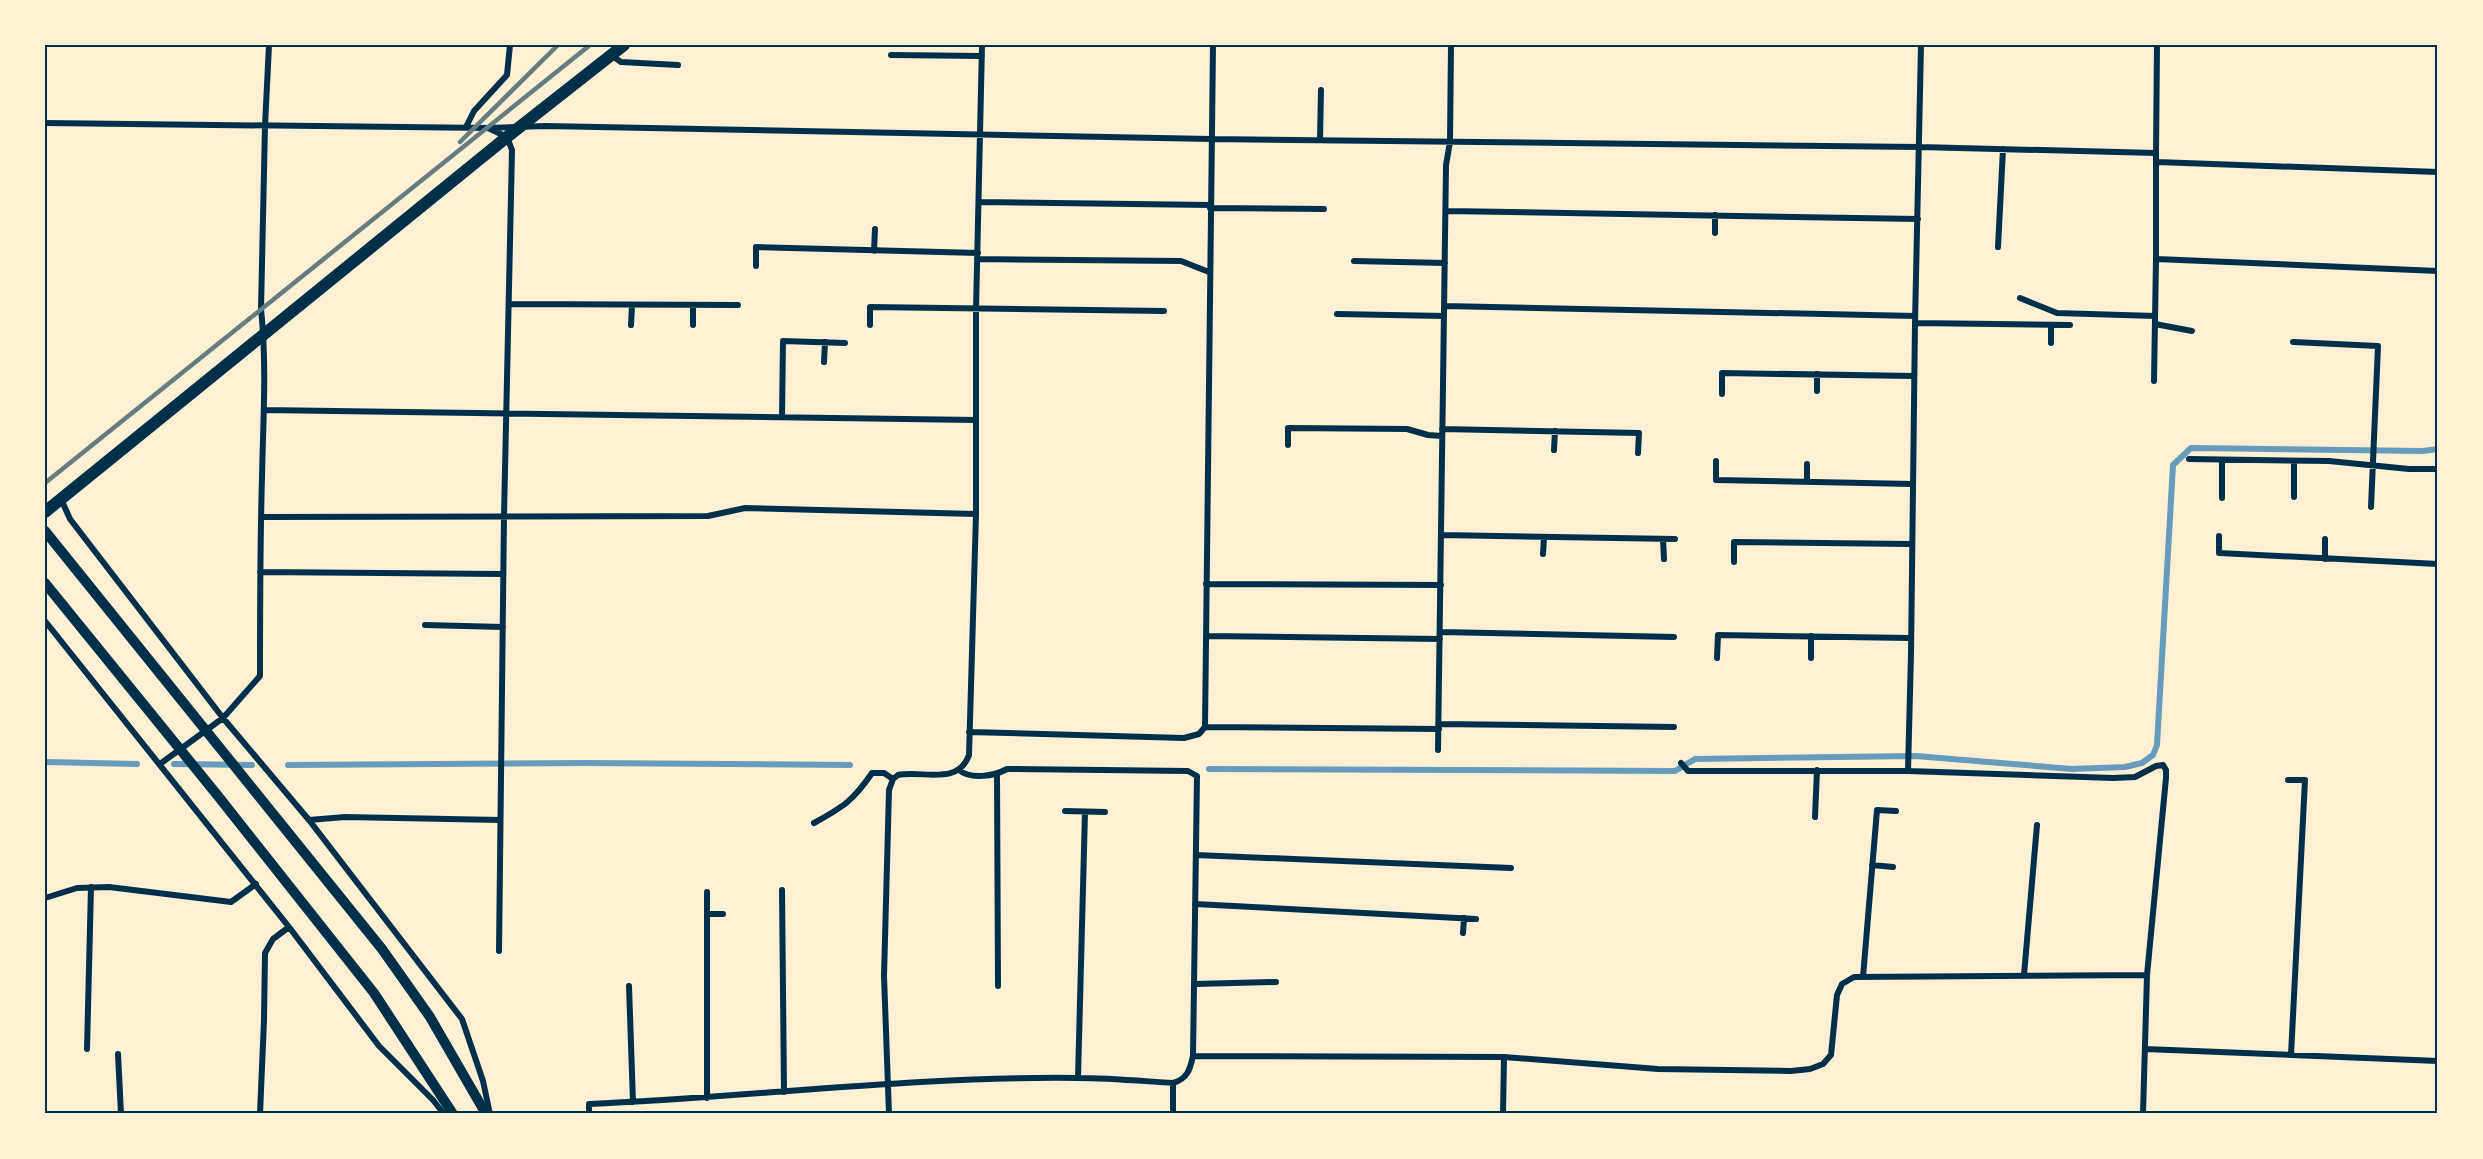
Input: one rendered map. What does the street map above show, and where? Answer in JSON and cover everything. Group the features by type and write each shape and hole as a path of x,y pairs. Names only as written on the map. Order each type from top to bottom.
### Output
{"main road":[{"path":"45,512 507,137 624,45"}],"street":[{"path":"160,764 223,718 260,676 264,410 264,334 261,309 269,45"},
{"path":"466,128 474,111 503,81 509,68 510,45"},
{"path":"889,1114 884,976 889,790 893,778 903,774 951,775 966,764 969,755 976,514 976,310 982,45"},
{"path":"969,732 1184,738 1199,734 1205,726 1213,45"},
{"path":"1438,750 1446,165 1450,142 1451,45"},
{"path":"1908,768 1921,45"},
{"path":"2154,381 2157,45"},
{"path":"610,55 621,62 678,64"},
{"path":"891,55 982,56"},
{"path":"1320,140 1321,90"},
{"path":"45,123 466,128 558,126 1211,139 1920,147 2156,153"},
{"path":"488,128 507,137 512,150 502,627 499,951"},
{"path":"1998,248 2003,149"},
{"path":"2157,162 2438,172"},
{"path":"978,202 1324,209"},
{"path":"1446,211 1918,219"},
{"path":"1715,215 1715,233"},
{"path":"874,251 875,230"},
{"path":"756,266 756,247 1181,261 1209,272"},
{"path":"2156,260 2438,271"},
{"path":"1354,261 1445,263"},
{"path":"2020,298 2057,313 2155,316"},
{"path":"510,304 738,306"},
{"path":"632,305 632,325"},
{"path":"693,305 693,325"},
{"path":"1444,306 2070,325"},
{"path":"870,325 870,307 1164,311"},
{"path":"1337,314 1444,316"},
{"path":"2155,324 2192,331"},
{"path":"2051,325 2051,343"},
{"path":"782,417 783,342 845,343"},
{"path":"824,362 825,342"},
{"path":"2293,342 2378,345 2371,507"},
{"path":"1722,394 1722,373 1914,376"},
{"path":"1817,391 1818,374"},
{"path":"264,410 976,420"},
{"path":"1288,445 1288,428 1407,429 1428,435 1442,432 1555,431 1639,433 1638,453"},
{"path":"1554,450 1555,431"},
{"path":"2189,459 2294,460 2438,469"},
{"path":"2222,460 2222,498"},
{"path":"2294,460 2294,497"},
{"path":"1716,461 1716,480 1912,484"},
{"path":"1807,464 1807,482"},
{"path":"61,499 70,519 223,718 309,820 462,1019 483,1081 488,1114"},
{"path":"261,517 708,516 745,508 976,514"},
{"path":"45,531 382,949 430,1017 488,1114"},
{"path":"1441,535 1675,539"},
{"path":"2219,536 2219,554 2438,564"},
{"path":"1543,554 1544,537"},
{"path":"1663,539 1664,559"},
{"path":"2325,539 2325,559"},
{"path":"1734,562 1734,542 1911,544"},
{"path":"260,572 503,574"},
{"path":"45,583 374,993 453,1114"},
{"path":"1206,584 1441,585"},
{"path":"45,621 256,884 379,1046 444,1114"},
{"path":"426,625 502,627"},
{"path":"1718,658 1718,635 1910,638"},
{"path":"1206,636 1674,637"},
{"path":"1811,636 1811,658"},
{"path":"1205,726 1674,727"},
{"path":"1681,763 1688,771 1908,768 2043,777 2124,778 2135,777 2156,766 2163,765 2166,778 2147,975 2143,1114"},
{"path":"589,1114 589,1104 889,1085 1078,1077 1173,1083 1182,1080 1190,1071 1193,1056 1197,776 1188,771 1007,769 997,774 965,775 959,770"},
{"path":"1815,817 1817,770"},
{"path":"814,822 845,806 872,773 884,773 893,778"},
{"path":"997,774 998,986"},
{"path":"2288,780 2305,780 2291,1054"},
{"path":"1863,977 1877,810 1896,811"},
{"path":"1065,811 1105,812"},
{"path":"1078,1077 1085,812"},
{"path":"309,820 345,817 500,820"},
{"path":"2024,975 2037,825"},
{"path":"1196,855 1511,868"},
{"path":"1872,865 1893,867"},
{"path":"45,898 77,888 91,887 165,892 231,902 256,884"},
{"path":"87,1049 91,887"},
{"path":"782,890 784,1092"},
{"path":"707,892 707,1098"},
{"path":"1195,904 1476,919"},
{"path":"707,914 723,914"},
{"path":"1463,933 1464,918"},
{"path":"260,1114 265,953 273,939 289,927"},
{"path":"1193,1056 1504,1057 1658,1069 1791,1071 1810,1069 1823,1064 1831,1055 1837,995 1842,984 1854,977 2147,975"},
{"path":"1194,984 1276,982"},
{"path":"630,986 633,1102"},
{"path":"2145,1048 2438,1061"},
{"path":"118,1054 121,1114"},
{"path":"1503,1114 1504,1057"},
{"path":"1173,1083 1173,1114"}],"waterway":[{"path":"1209,769 1675,771 1695,759 1916,756 2072,769 2125,767 2142,763 2153,755 2157,745 2173,465 2191,448 2423,451 2438,449"},
{"path":"45,762 137,764"},
{"path":"288,765 585,763 850,765"},
{"path":"174,764 252,765"}],"railway":[{"path":"460,142 558,45"},
{"path":"45,483 590,45"}]}
